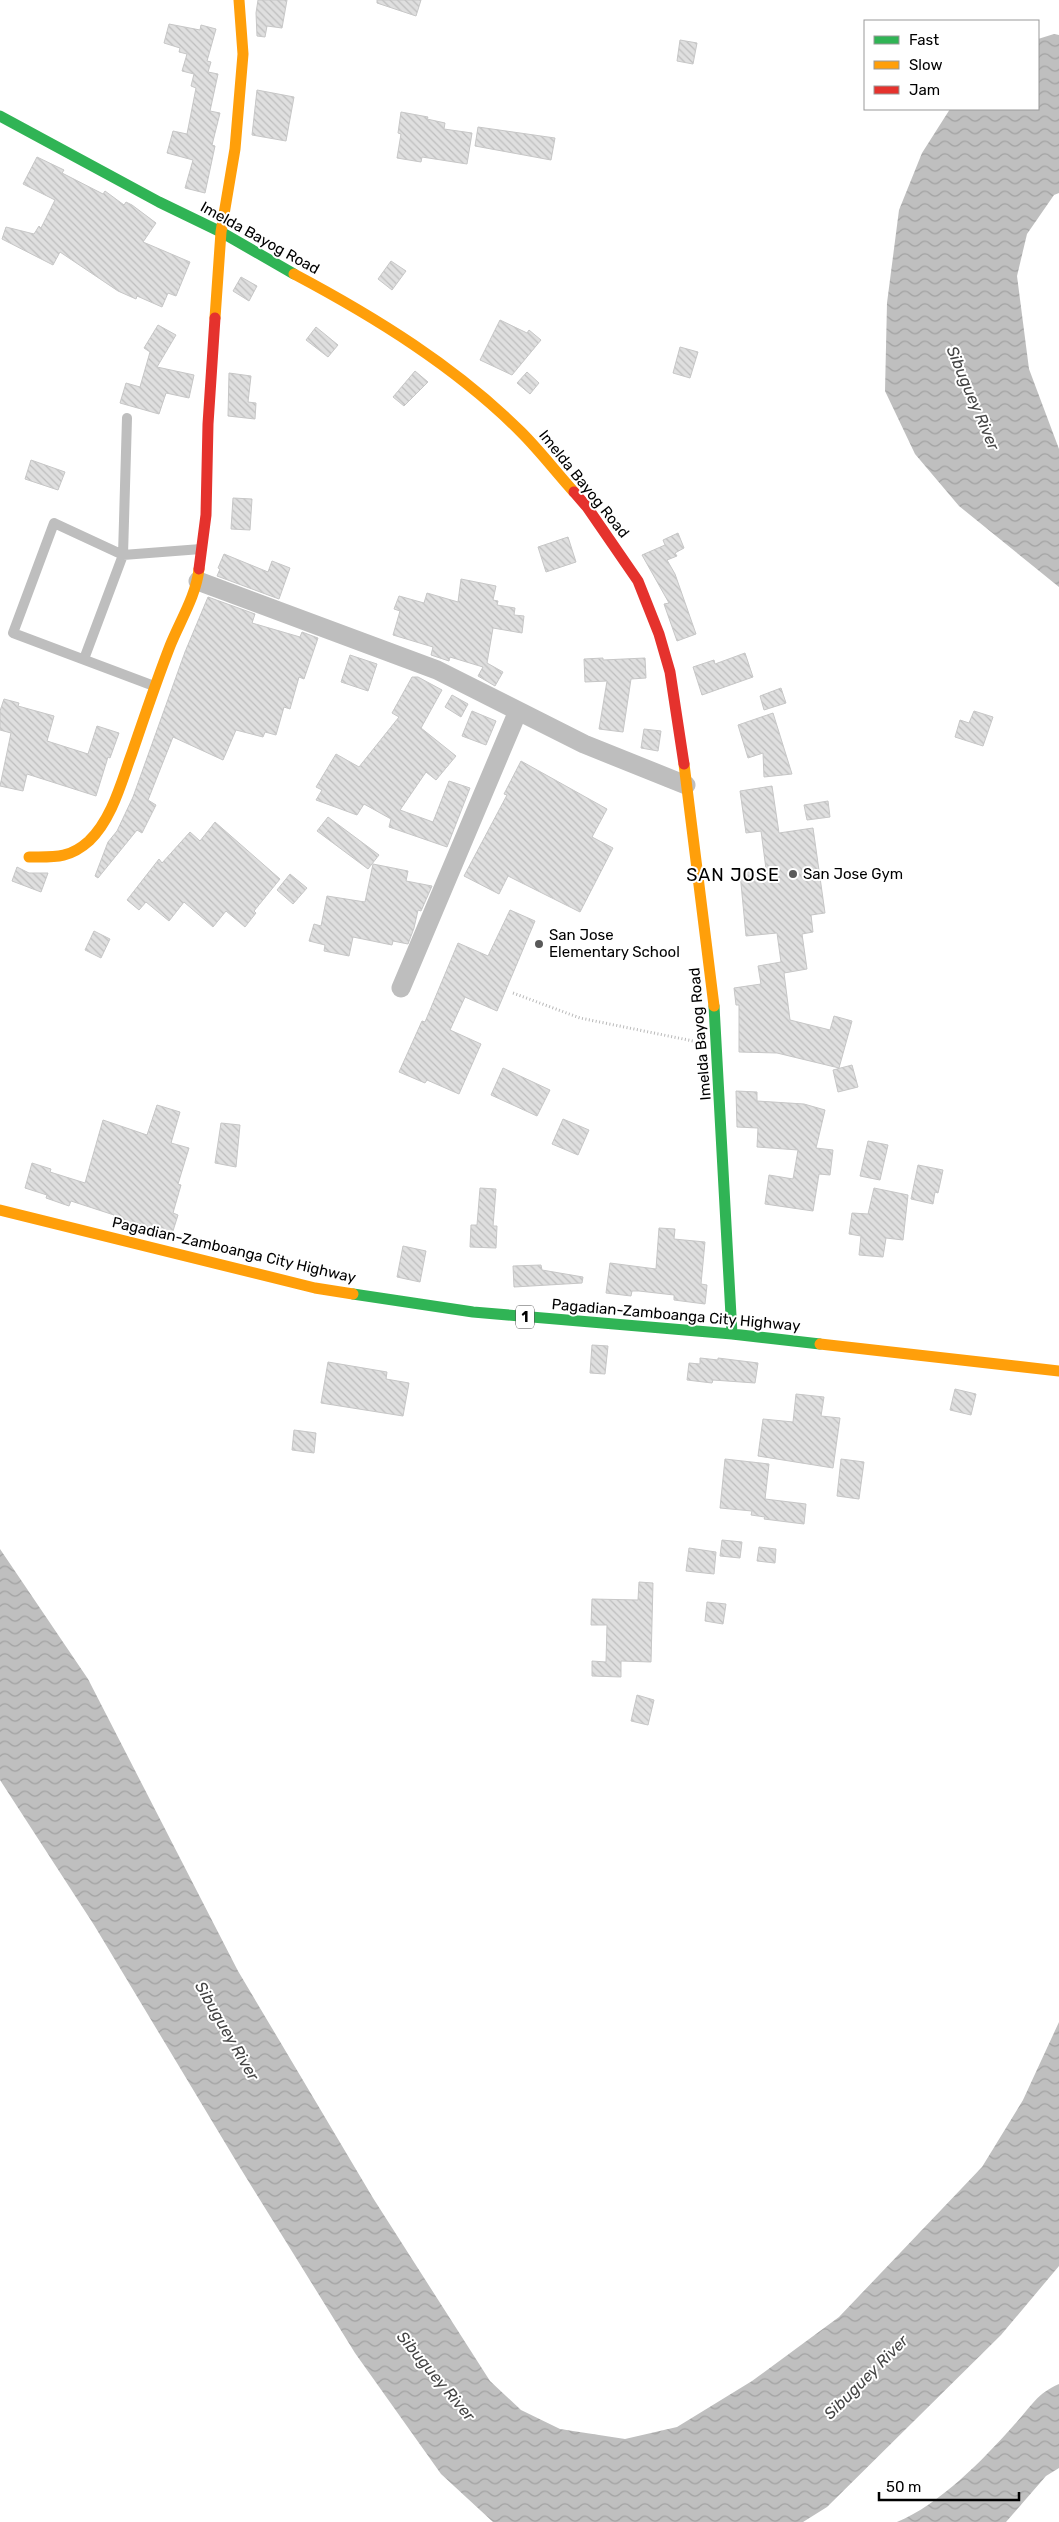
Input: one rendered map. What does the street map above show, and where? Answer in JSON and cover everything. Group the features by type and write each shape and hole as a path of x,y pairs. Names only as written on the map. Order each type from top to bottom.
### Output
{"main road":[{"path":"29,856 58,857 74,853 90,840 103,824 118,792 155,686 198,581 206,515 208,424 221,232 235,150 242,64 239,0"},
{"name":"Imelda Bayog Road","path":"0,116 160,202 221,232 265,259 363,313 468,385 521,432 587,507 638,581 651,611 670,672 714,998 732,1334"},
{"name":"Pagadian-Zamboanga City Highway","path":"0,1210 315,1288 473,1312 732,1334 1059,1371"}],"street":[{"path":"198,581 437,670 584,744 686,785"},
{"path":"401,988 518,711"}],"lane":[{"path":"84,659 123,555 127,418"},
{"path":"155,686 13,633 54,523 123,555 201,549"}],"path":[{"path":"513,993 580,1018 717,1046"}],"water":[{"name":"Sibuguey River","path":"1054,34 1059,35 1059,193 1054,195 1027,234 1017,276 1029,369 1059,449 1059,587 959,506 915,454 885,391 887,303 899,210 922,153 949,110 1039,110 1039,39"},
{"name":"Sibuguey River","path":"0,1549 88,1679 238,1971 373,2198 490,2381 521,2410 560,2429 625,2439 677,2427 752,2381 839,2317 982,2167 1023,2100 1059,2022 1059,2266 1001,2335 827,2507 803,2522 493,2522 441,2474 355,2353 239,2166 94,1925 0,1780"},
{"path":"1059,2384 1059,2468 1046,2476 1006,2522 897,2522 945,2493 989,2452 1039,2397"}],"building":[{"path":"258,0 287,0 282,28 267,26 265,37 257,36 256,13"},
{"path":"377,0 421,0 416,16 377,3"},
{"path":"169,24 200,30 201,25 216,29 207,61 211,62 208,72 218,74 210,111 220,113 212,145 215,146 205,193 185,188 193,160 167,153 173,131 187,134 196,88 191,86 194,74 182,71 187,54 179,52 180,48 164,43"},
{"path":"680,40 697,43 693,64 677,61"},
{"path":"257,90 294,97 286,141 252,135"},
{"path":"401,112 428,117 427,119 445,123 444,129 472,133 467,164 422,157 421,162 397,158 401,134 398,133"},
{"path":"478,127 555,138 551,160 475,146"},
{"path":"37,157 64,170 62,173 103,194 105,191 124,205 126,202 132,205 156,223 143,242 190,262 176,296 168,293 162,307 137,296 136,299 118,291 60,252 53,265 2,239 6,227 34,234 39,226 41,228 55,200 23,184"},
{"path":"391,261 406,271 392,290 378,279"},
{"path":"241,277 257,286 249,301 233,291"},
{"path":"500,320 527,333 529,330 541,340 512,375 480,360"},
{"path":"158,325 176,335 157,367 194,375 189,398 166,393 159,414 120,403 126,383 140,387 150,352 144,348"},
{"path":"316,327 338,345 328,357 306,340"},
{"path":"680,347 698,352 690,378 673,373"},
{"path":"415,371 428,382 404,406 393,397"},
{"path":"527,372 539,383 530,394 517,383"},
{"path":"229,373 251,376 248,402 256,403 255,419 228,416"},
{"path":"31,460 65,472 58,490 25,479"},
{"path":"233,498 252,499 250,530 231,529"},
{"path":"678,533 684,548 675,553 677,556 667,560 675,574 696,634 677,641 664,604 669,603 642,555 665,545 663,540"},
{"path":"568,537 576,562 546,572 538,547"},
{"path":"224,554 268,572 272,561 290,568 279,599 217,576"},
{"path":"461,579 496,586 493,600 498,601 497,605 515,608 514,615 524,616 522,633 493,628 487,663 503,672 495,686 478,676 483,667 450,657 449,661 431,655 433,647 393,635 400,611 394,609 399,596 424,603 427,593 458,602"},
{"path":"208,597 255,614 252,623 300,637 302,632 318,638 304,679 299,677 290,709 284,707 276,735 265,732 263,737 236,730 223,760 173,737 148,800 156,805 142,833 137,830 98,878 95,876 108,842 117,831 133,797 185,652"},
{"path":"745,653 753,677 702,695 693,667 714,660 715,664"},
{"path":"350,655 377,664 368,691 341,682"},
{"path":"603,658 603,660 645,658 646,678 631,679 623,732 599,729 607,681 585,682 584,659"},
{"path":"412,677 418,677 442,690 421,728 456,756 436,780 426,772 400,810 433,822 449,781 470,788 447,847 389,827 391,819 364,804 357,815 316,800 322,790 316,787 336,754 359,767 399,717 392,713"},
{"path":"781,688 786,703 764,710 760,696"},
{"path":"452,695 468,704 461,717 445,707"},
{"path":"4,699 19,703 18,706 54,716 47,741 88,754 97,726 119,733 110,758 108,757 96,796 27,774 23,791 0,786 11,733 0,730 0,711"},
{"path":"472,711 496,721 486,745 462,736"},
{"path":"974,711 993,717 983,746 955,737 960,720 969,723"},
{"path":"773,713 792,774 764,777 763,753 748,758 738,725"},
{"path":"644,729 661,731 658,751 641,748"},
{"path":"521,761 607,809 592,837 613,848 580,912 508,876 499,894 464,876 507,795 504,794"},
{"path":"772,786 779,833 813,828 825,913 811,915 813,932 802,934 807,969 784,973 790,1020 830,1030 834,1016 852,1021 839,1068 777,1053 739,1052 739,1005 736,1005 734,988 761,984 758,966 781,962 777,933 746,936 740,873 766,869 761,831 746,833 740,791"},
{"path":"828,801 830,817 807,820 804,805"},
{"path":"328,817 379,855 368,869 317,831"},
{"path":"215,822 280,879 254,911 256,913 245,927 226,911 213,927 184,902 169,921 146,902 139,910 127,900 159,859 162,863 190,832 200,841"},
{"path":"373,864 408,871 406,881 432,886 421,911 418,910 408,944 393,941 392,945 353,937 349,956 324,951 325,945 309,941 314,924 321,926 327,896 365,902"},
{"path":"17,867 29,873 48,873 41,892 12,881"},
{"path":"290,874 307,888 293,904 277,890"},
{"path":"510,910 535,921 497,1011 465,997 450,1030 481,1044 459,1094 427,1080 425,1083 399,1072 422,1021 425,1022 458,943 488,956"},
{"path":"94,931 110,939 101,958 85,950"},
{"path":"852,1065 858,1087 838,1092 833,1070"},
{"path":"503,1068 550,1090 537,1116 491,1095"},
{"path":"736,1091 757,1092 757,1101 804,1104 825,1110 816,1148 833,1150 830,1175 819,1174 813,1211 765,1204 769,1175 793,1179 798,1150 757,1147 758,1128 737,1127"},
{"path":"157,1105 180,1112 171,1143 189,1148 178,1184 181,1185 173,1213 178,1215 172,1234 137,1223 136,1226 113,1219 114,1215 71,1201 69,1206 46,1198 47,1195 25,1188 32,1163 51,1169 50,1172 85,1183 103,1120 147,1135"},
{"path":"563,1119 589,1130 578,1155 552,1144"},
{"path":"221,1123 240,1125 236,1167 215,1163"},
{"path":"868,1141 888,1145 880,1180 860,1176"},
{"path":"918,1165 943,1170 938,1193 935,1192 933,1204 911,1199"},
{"path":"480,1188 496,1189 493,1226 497,1226 496,1248 470,1247 471,1225 477,1225"},
{"path":"874,1188 908,1195 903,1240 886,1238 883,1257 859,1255 861,1236 849,1234 852,1213 868,1214"},
{"path":"659,1228 675,1229 674,1239 705,1242 701,1284 707,1285 705,1304 674,1300 674,1295 639,1291 632,1291 631,1296 606,1293 610,1263 656,1269"},
{"path":"403,1246 426,1251 420,1282 397,1277"},
{"path":"541,1265 542,1270 583,1277 582,1283 514,1287 513,1266"},
{"path":"592,1345 608,1346 605,1374 590,1373"},
{"path":"700,1358 718,1360 718,1358 758,1363 755,1383 713,1380 712,1383 687,1380 689,1363 700,1364"},
{"path":"328,1362 387,1372 386,1379 409,1383 403,1416 321,1403"},
{"path":"955,1389 976,1394 971,1415 950,1410"},
{"path":"796,1394 824,1397 821,1416 840,1418 833,1468 758,1456 763,1419 793,1422"},
{"path":"294,1430 316,1433 314,1453 292,1450"},
{"path":"725,1459 769,1464 765,1499 806,1504 804,1524 764,1519 765,1517 751,1515 752,1511 720,1508"},
{"path":"841,1459 864,1462 859,1499 837,1496"},
{"path":"722,1540 742,1542 740,1558 720,1556"},
{"path":"759,1547 776,1549 775,1563 757,1561"},
{"path":"689,1548 716,1552 714,1574 686,1571"},
{"path":"639,1582 653,1583 651,1662 621,1661 621,1677 592,1676 592,1661 606,1662 607,1625 591,1625 592,1599 638,1600"},
{"path":"707,1602 726,1604 723,1624 705,1621"},
{"path":"637,1695 654,1700 648,1725 631,1721"}],"traffic: fast":[{"path":"0,116 159,202 221,232 294,274"},
{"path":"714,1006 732,1334"},
{"path":"353,1294 473,1312 732,1334 820,1344"}],"traffic: slow":[{"path":"215,318 221,232 235,149 243,54 239,0"},
{"path":"294,274 414,345 470,386 521,432 574,492"},
{"path":"29,857 54,857 75,851 89,841 104,822 120,788 170,646 195,589 199,569"},
{"path":"684,764 714,1006"},
{"path":"0,1210 315,1288 353,1294"},
{"path":"820,1344 1059,1371"}],"traffic: jam":[{"path":"199,569 206,515 208,424 215,318"},
{"path":"574,492 587,507 638,581 659,634 670,672 684,764"}],"place":[{"name":"San Jose Gym","path":"793,874"},
{"name":"San Jose Elementary School","path":"539,944"}],"district":[{"name":"SAN JOSE","path":"733,875"}]}
